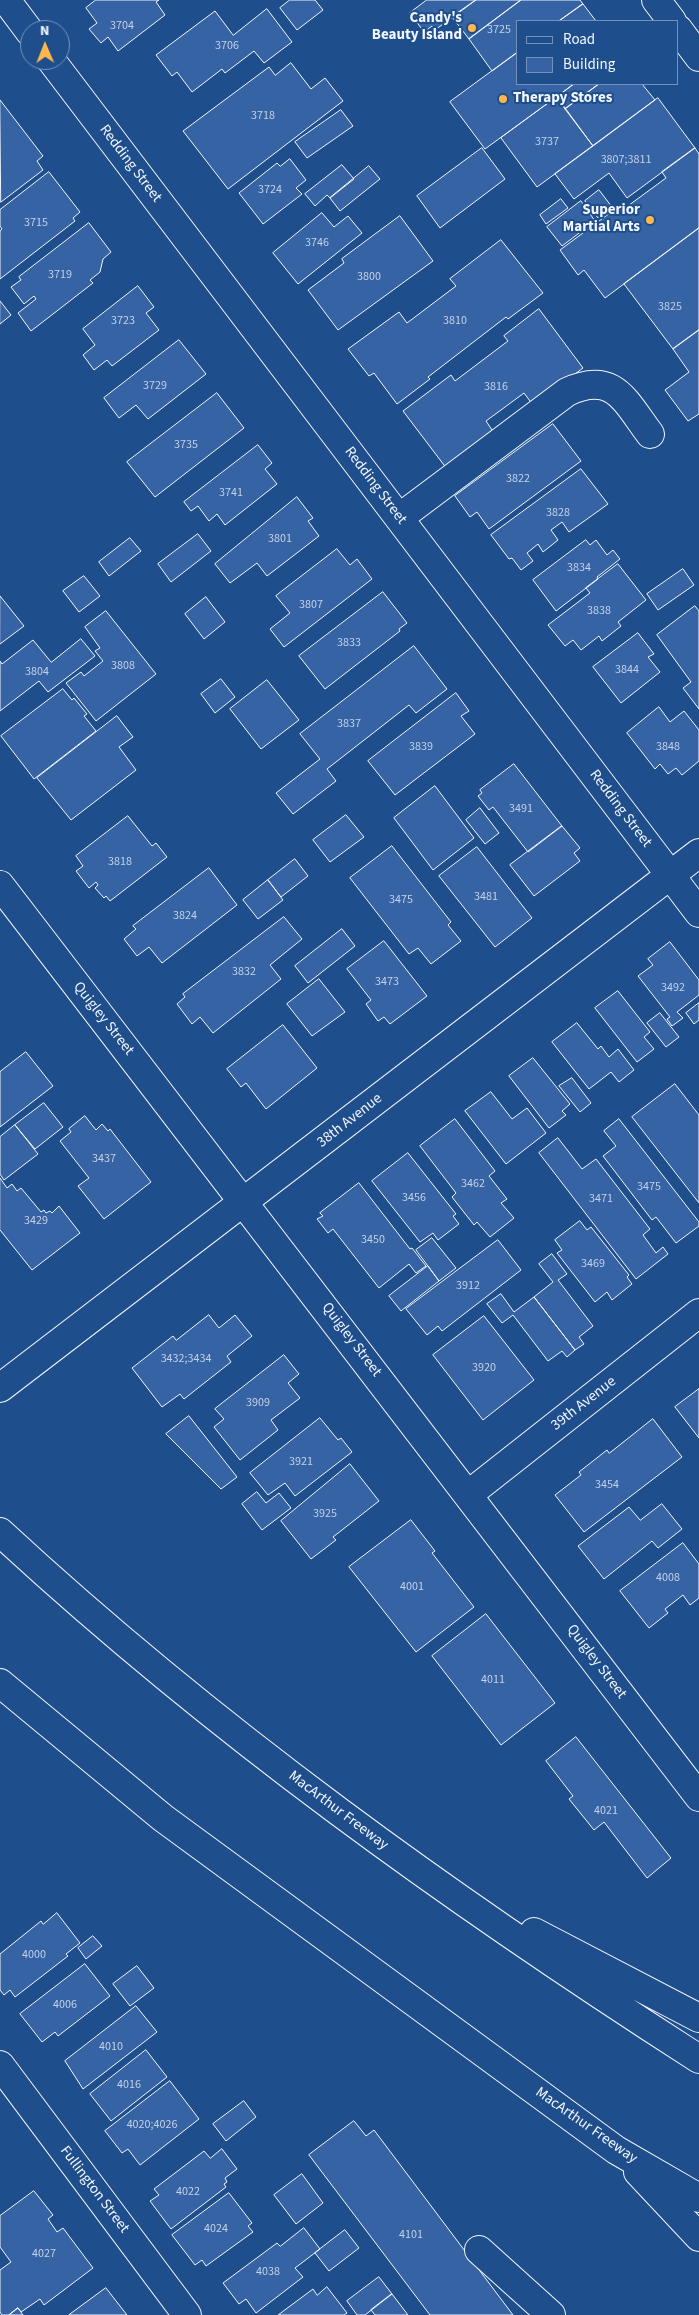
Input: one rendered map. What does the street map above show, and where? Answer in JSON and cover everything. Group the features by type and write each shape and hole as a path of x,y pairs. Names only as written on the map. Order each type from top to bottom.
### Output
{"main road":[{"path":"656,0 671,20"},
{"path":"7,4 20,20"},
{"path":"679,30 699,57"},
{"name":"Redding Street","path":"59,70 699,913"},
{"path":"399,518 567,392 579,386 593,383 612,388 620,395 650,434"},
{"name":"38th Avenue","path":"0,1388 699,853"},
{"name":"Quigley Street","path":"0,885 469,1494 699,1797"},
{"name":"39th Avenue","path":"469,1494 699,1313"},
{"name":"MacArthur Freeway","path":"0,1532 55,1583 234,1733 424,1874 608,2000 699,2059"},
{"name":"MacArthur Freeway","path":"0,1683 163,1818 616,2150 699,2198"},
{"path":"424,1874 699,2018"},
{"name":"Fullington Street","path":"0,2065 187,2315"},
{"path":"616,2150 699,2237"},
{"path":"479,2250 551,2315"}],"building":[{"path":"96,0 159,0 156,2 165,15 118,51 108,37 101,43 89,29 97,23 86,8"},
{"path":"290,0 315,0 323,10 297,30 280,8"},
{"path":"427,0 476,0 435,30 432,26 424,32 410,13"},
{"name":"Candy's Beauty Island","path":"476,0 521,0 469,39 452,17"},
{"path":"521,0 580,0 583,4 560,20 516,20 516,53 492,71 469,39"},
{"path":"583,4 595,20 560,20"},
{"path":"267,9 292,42 264,63 254,51 225,73 222,69 192,92 177,72 172,76 156,55 215,11 233,35"},
{"name":"Therapy Stores","path":"516,53 516,85 573,85 485,149 450,102"},
{"path":"291,63 311,89 325,78 343,101 228,189 183,131 269,67 275,75"},
{"path":"573,85 598,85 565,109 557,97"},
{"path":"598,85 643,85 655,100 593,146 565,109"},
{"path":"557,97 593,146 537,187 501,138"},
{"path":"658,98 695,148 627,198 609,173 574,199 555,174"},
{"path":"0,100 43,156 37,161 43,170 1,202"},
{"path":"341,110 353,126 307,158 295,142"},
{"path":"482,148 505,179 440,228 417,196"},
{"name":"Superior Martial Arts","path":"695,148 699,154 699,228 605,298 584,270 578,275 560,250 618,207 621,211 666,178 662,172"},
{"path":"290,159 306,180 296,188 302,194 263,224 239,193 277,163 280,166"},
{"path":"342,165 354,179 330,198 327,195 315,206 305,194"},
{"path":"369,166 380,179 340,211 330,198"},
{"path":"49,172 80,212 73,218 75,221 0,279 0,231 2,229 0,226 0,210"},
{"path":"599,190 612,207 598,218 585,201"},
{"path":"561,199 568,208 546,224 540,215"},
{"path":"581,201 595,221 562,246 547,227"},
{"path":"322,213 334,227 348,216 362,233 298,284 273,253"},
{"path":"400,216 433,261 338,330 308,290 344,263 342,259"},
{"path":"89,223 111,252 103,259 100,272 90,280 93,283 31,331 18,313 36,299 34,296 24,304 11,287 21,280 19,277"},
{"path":"699,228 699,330 673,349 624,284"},
{"path":"501,240 543,293 508,319 506,317 428,377 430,379 397,404 374,373 369,376 348,349 399,312 407,323 456,286 450,279"},
{"path":"138,286 154,307 146,313 159,330 112,366 107,360 94,370 83,355 95,345 83,329"},
{"path":"0,301 11,315 0,324"},
{"path":"539,309 583,368 533,405 524,393 486,421 494,433 447,469 403,411 451,375 455,381 508,341 504,336"},
{"path":"699,330 699,414 688,421 665,390 689,372 673,349"},
{"path":"179,340 206,374 148,419 136,405 119,418 104,398"},
{"path":"217,393 244,428 155,497 127,462"},
{"path":"553,424 581,461 489,529 477,512 470,517 455,496"},
{"path":"258,445 272,463 265,469 277,484 225,525 217,514 209,521 198,506 191,511 184,502"},
{"path":"581,469 608,504 569,532 562,522 551,530 558,540 543,552 538,544 527,553 533,561 521,570 512,558 509,559 491,535"},
{"path":"297,497 313,518 308,521 319,536 267,576 257,563 230,583 215,564"},
{"path":"198,534 211,551 171,582 158,564"},
{"path":"130,538 141,551 109,576 99,562"},
{"path":"586,540 590,545 596,540 607,555 613,550 620,559 597,577 598,579 556,611 533,580"},
{"path":"337,549 350,565 357,559 372,579 284,647 270,629 290,613 276,596"},
{"path":"618,564 646,600 618,622 621,626 602,641 599,636 581,650 573,640 565,646 548,625 590,593 586,588"},
{"path":"683,569 694,585 658,610 647,594"},
{"path":"84,576 100,596 79,612 63,591"},
{"path":"383,592 407,623 399,629 400,631 325,689 299,656"},
{"path":"0,596 24,626 0,644"},
{"path":"206,597 225,622 204,639 185,614"},
{"path":"695,606 699,611 699,709 683,688 691,682 657,635"},
{"path":"106,611 156,674 96,721 66,683 81,672 84,676 103,661 95,651 100,648 85,627"},
{"path":"638,633 654,654 648,657 660,672 621,703 593,667"},
{"path":"81,639 95,656 48,692 39,681 0,711 0,661 2,664 33,640 51,662"},
{"path":"414,646 447,689 416,713 409,705 327,769 336,781 293,814 276,793 320,759 300,734"},
{"path":"221,679 235,697 215,713 201,694"},
{"path":"267,680 299,720 261,749 230,709"},
{"path":"63,689 72,700 74,698 87,714 84,716 96,731 34,779 1,736"},
{"path":"456,693 469,711 461,716 475,734 395,795 368,761"},
{"path":"659,707 670,722 684,711 699,730 699,761 682,775 676,768 668,774 660,764 655,769 627,733"},
{"path":"117,716 133,737 119,747 136,770 71,820 37,778"},
{"path":"514,764 562,826 528,852 493,807 489,810 478,796 482,793 480,790"},
{"path":"435,786 474,838 433,870 394,818"},
{"path":"480,808 499,833 485,844 466,820"},
{"path":"346,815 364,837 330,862 313,840"},
{"path":"128,816 152,846 156,843 167,857 110,901 106,896 104,898 95,888 98,885 96,882 89,888 76,871 83,866 76,856"},
{"path":"562,826 580,848 574,853 580,861 534,896 510,865"},
{"path":"392,846 451,922 448,925 461,941 431,964 418,948 409,954 350,878"},
{"path":"477,847 532,918 495,947 439,876"},
{"path":"295,859 308,876 281,897 268,880"},
{"path":"209,868 237,905 162,963 149,947 137,956 124,939 136,929 133,926"},
{"path":"268,880 283,900 258,919 243,900"},
{"path":"284,917 302,939 270,965 281,979 213,1033 200,1017 192,1024 177,1004 185,997 183,994"},
{"path":"342,929 355,946 308,983 295,966"},
{"path":"384,941 427,996 390,1024 384,1017 378,1021 366,1004 371,1000 347,969"},
{"path":"670,942 699,980 699,995 677,1012 683,1018 672,1026 667,1019 670,1017 638,976 653,965 648,959"},
{"path":"319,979 345,1012 312,1036 287,1004"},
{"path":"618,991 650,1032 644,1037 654,1049 637,1062 595,1008"},
{"path":"699,1003 699,1020 694,1024 686,1013"},
{"path":"660,1013 679,1037 666,1047 647,1023"},
{"path":"577,1023 598,1049 601,1046 609,1057 618,1049 634,1070 619,1082 611,1072 589,1089 552,1042"},
{"path":"283,1025 317,1068 266,1109 246,1083 241,1087 227,1069"},
{"path":"26,1052 53,1086 0,1127 0,1072"},
{"path":"533,1058 570,1104 562,1111 566,1115 549,1128 509,1076"},
{"path":"572,1078 591,1103 580,1112 559,1086"},
{"path":"675,1084 699,1115 699,1203 632,1117"},
{"path":"491,1092 512,1119 527,1108 546,1133 506,1164 465,1111"},
{"path":"44,1103 63,1127 35,1149 15,1125"},
{"path":"85,1116 96,1130 102,1124 108,1131 110,1129 151,1182 104,1219 78,1186 89,1178 60,1141 71,1132 69,1129"},
{"path":"455,1119 495,1171 489,1176 507,1199 501,1203 514,1218 490,1237 477,1222 474,1225 452,1197 456,1193 420,1146"},
{"path":"619,1119 699,1222 699,1226 676,1243 656,1217 652,1220 603,1156 616,1146 604,1131"},
{"path":"15,1125 38,1154 4,1180 0,1174 0,1137"},
{"path":"558,1138 582,1169 596,1159 650,1229 643,1235 656,1253 663,1247 668,1254 636,1279 539,1153"},
{"path":"408,1153 456,1214 453,1216 459,1224 438,1240 433,1233 420,1242 372,1181"},
{"path":"0,1178 7,1188 12,1184 17,1191 21,1188 41,1212 44,1210 46,1213 50,1211 52,1213 59,1206 80,1233 32,1270 0,1230"},
{"path":"359,1183 410,1249 412,1248 426,1266 416,1273 409,1264 379,1288 333,1229 328,1233 317,1219 323,1216 320,1213"},
{"path":"580,1221 587,1230 591,1227 629,1275 627,1277 632,1284 612,1300 607,1292 595,1302 557,1253 562,1250 555,1240"},
{"path":"432,1238 456,1268 439,1281 416,1250"},
{"path":"498,1240 521,1270 442,1331 438,1326 427,1335 406,1309"},
{"path":"552,1254 567,1274 558,1280 593,1326 579,1337 584,1344 575,1350 534,1297 553,1282 539,1264"},
{"path":"428,1266 439,1281 401,1311 389,1296"},
{"path":"501,1294 514,1312 534,1297 575,1350 567,1357 562,1351 548,1361 513,1315 502,1323 487,1304"},
{"path":"209,1315 219,1328 235,1315 252,1336 227,1356 231,1362 184,1399 180,1394 162,1407 132,1368 173,1336 176,1340"},
{"path":"484,1316 534,1380 483,1420 433,1355"},
{"path":"284,1355 299,1374 288,1383 300,1398 271,1420 278,1430 240,1460 214,1427 224,1419 215,1409"},
{"path":"699,1389 699,1438 675,1407"},
{"path":"189,1416 237,1477 221,1489 166,1434"},
{"path":"320,1418 338,1440 341,1438 352,1452 295,1496 285,1483 268,1495 250,1473"},
{"path":"653,1419 682,1457 584,1532 555,1495 581,1475 579,1472 607,1450 609,1453"},
{"path":"350,1464 379,1501 333,1537 336,1540 311,1559 281,1521"},
{"path":"257,1492 266,1503 279,1493 291,1508 262,1530 242,1504"},
{"path":"662,1504 682,1529 658,1548 652,1541 604,1579 578,1546 629,1507 640,1520"},
{"path":"411,1520 435,1551 432,1553 474,1607 416,1652 349,1567"},
{"path":"683,1543 699,1564 699,1598 690,1605 683,1595 665,1609 668,1613 649,1628 620,1591"},
{"path":"486,1614 555,1703 501,1745 432,1656"},
{"path":"576,1737 671,1858 647,1878 604,1822 594,1830 569,1799 573,1796 546,1761"},
{"path":"57,1913 80,1943 66,1954 68,1956 15,1997 10,1990 4,1995 0,1990 0,1954 41,1921 43,1924"},
{"path":"93,1936 102,1946 86,1959 78,1948"},
{"path":"85,1964 110,1996 58,2036 55,2032 42,2042 20,2014"},
{"path":"137,1966 154,1988 130,2006 113,1984"},
{"path":"136,2006 157,2032 83,2089 65,2061"},
{"path":"146,2050 167,2077 111,2121 90,2094"},
{"path":"170,2081 199,2119 140,2165 128,2149 122,2153 105,2131"},
{"path":"244,2101 256,2117 226,2141 213,2124"},
{"path":"354,2121 366,2136 374,2130 513,2315 430,2315 309,2155"},
{"path":"222,2149 237,2169 225,2178 227,2182 224,2184 226,2187 171,2229 150,2201 159,2195 154,2189 204,2151 210,2158"},
{"path":"302,2174 323,2203 296,2224 274,2195"},
{"path":"34,2191 53,2215 48,2219 57,2232 63,2228 93,2268 44,2305 40,2299 21,2312 18,2308 9,2315 2,2315 0,2312 0,2270 11,2262 0,2247 0,2216"},
{"path":"229,2193 252,2223 248,2226 253,2232 206,2266 202,2260 195,2265 172,2235"},
{"path":"304,2228 320,2249 295,2268 303,2277 256,2313 246,2299 239,2304 223,2283 277,2243 280,2246"},
{"path":"345,2230 359,2248 329,2271 315,2253"},
{"path":"379,2277 392,2294 365,2315 357,2315 347,2301"},
{"path":"327,2287 347,2313 344,2315 278,2315 313,2289 317,2295"},
{"path":"106,2288 127,2315 69,2315"},
{"path":"392,2294 408,2315 375,2315 371,2310"},
{"path":"18,2308 23,2315 9,2315"}],"place":[{"name":"Candy's Beauty Island","path":"472,28"},
{"name":"Therapy Stores","path":"503,99"},
{"name":"Superior Martial Arts","path":"650,220"}]}
